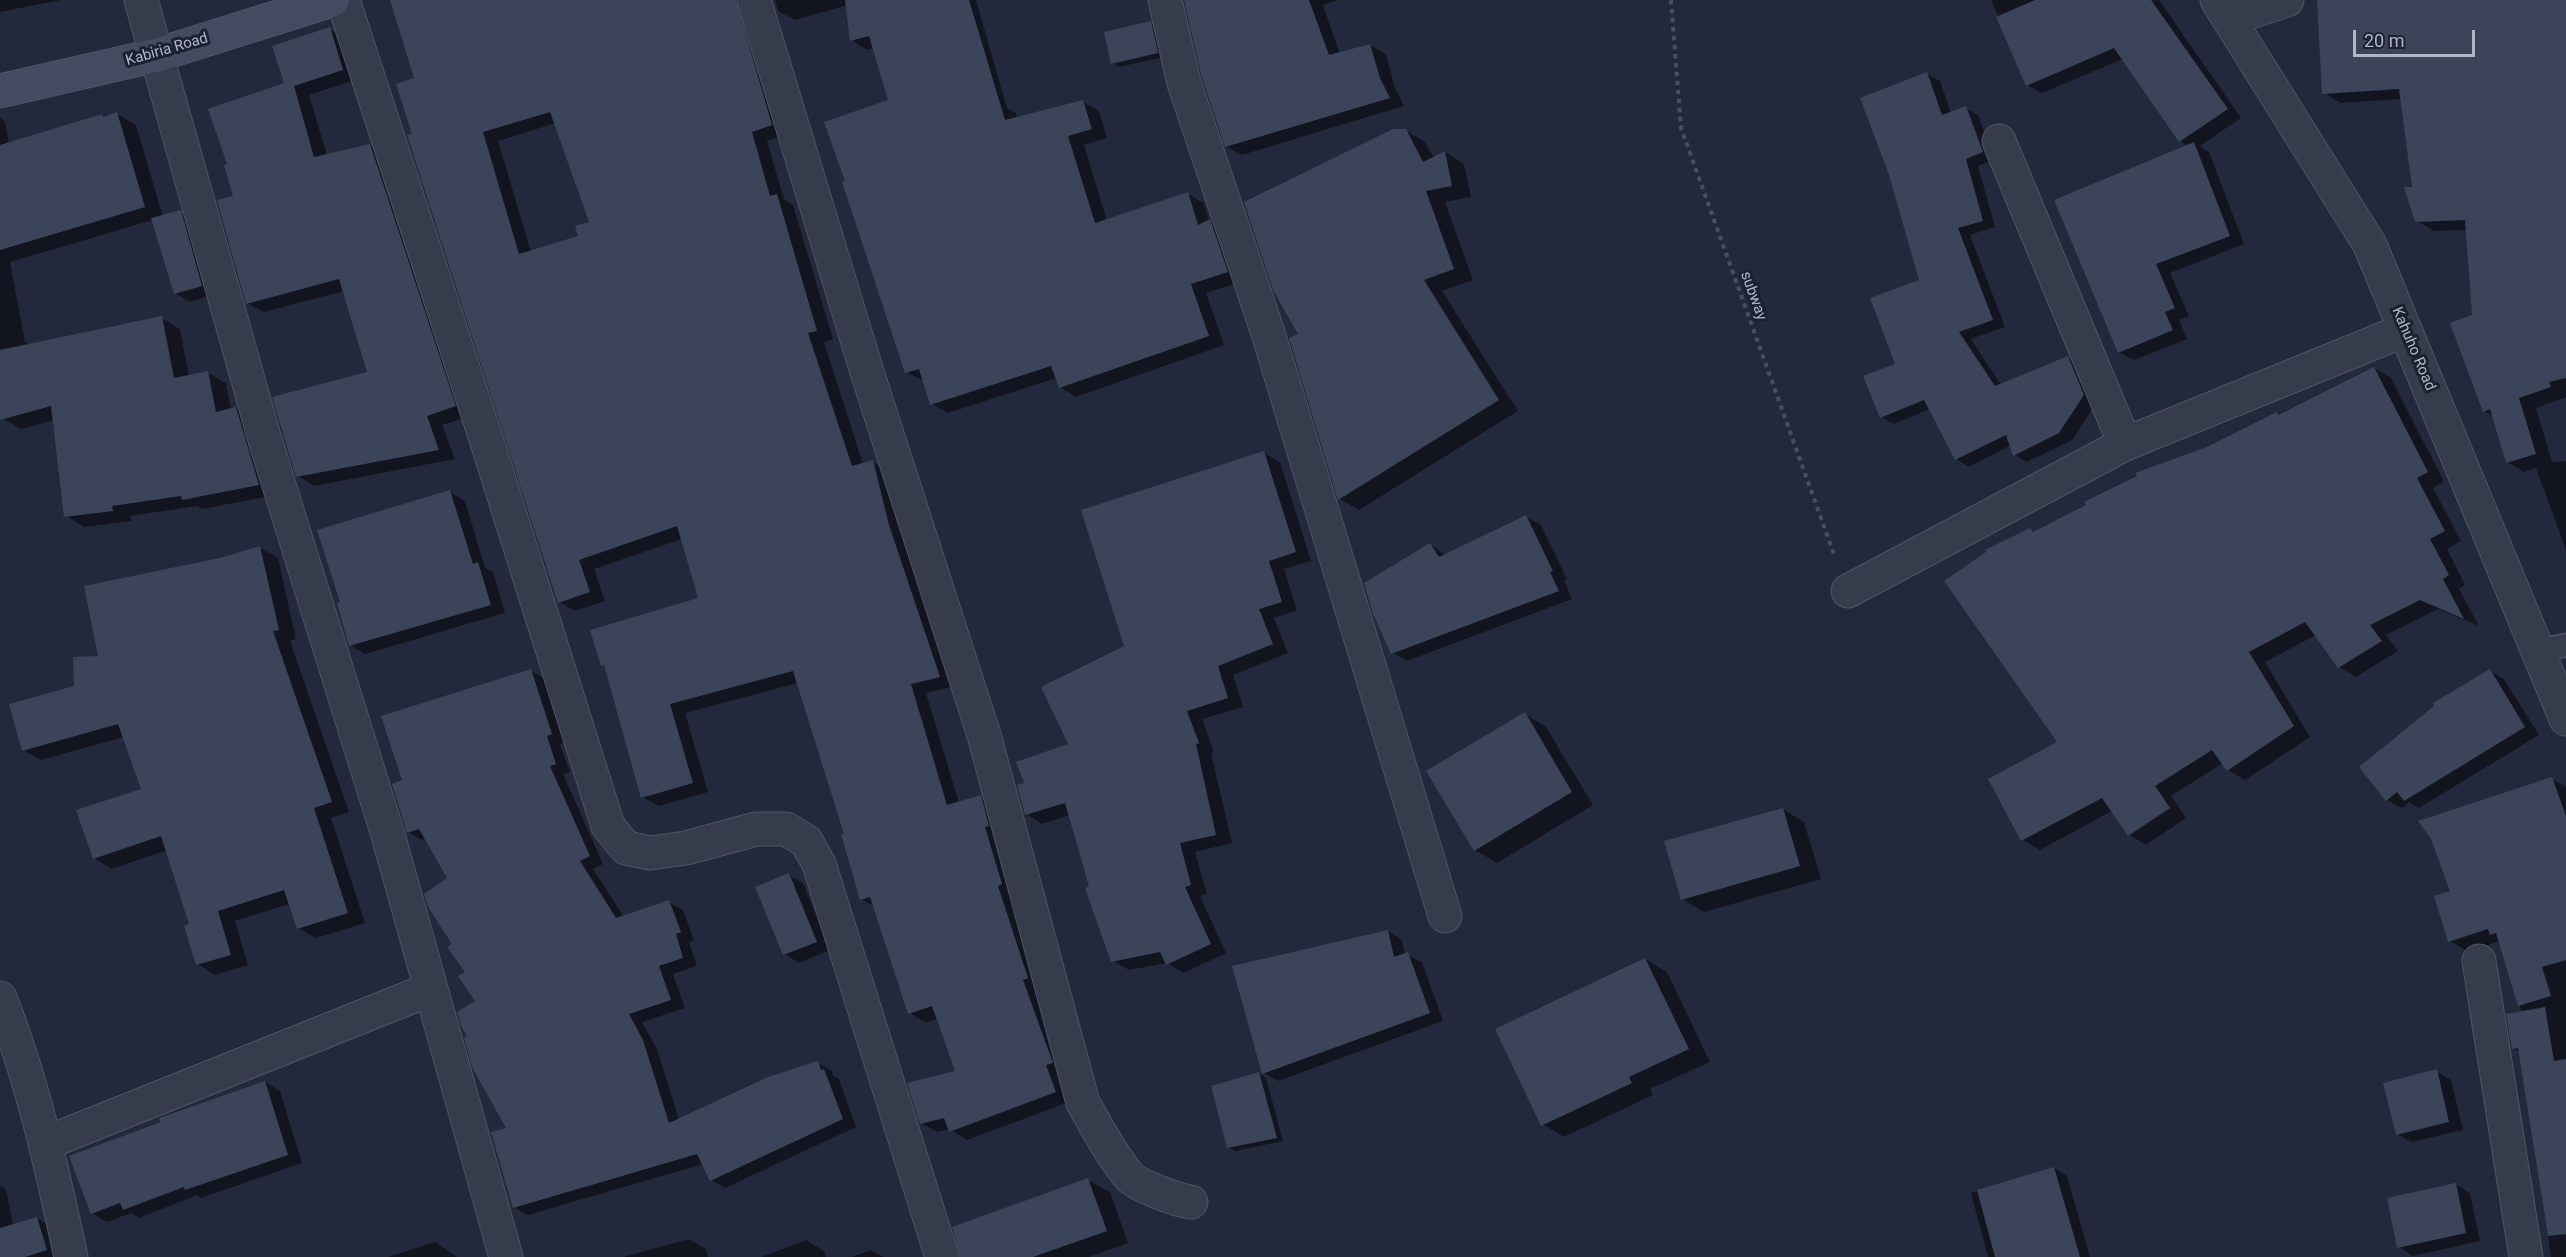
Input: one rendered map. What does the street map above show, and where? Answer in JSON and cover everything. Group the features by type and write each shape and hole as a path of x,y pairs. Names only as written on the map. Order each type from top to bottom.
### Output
{"main road":[{"name":"Kabiria Road","path":"0,91 157,56 332,0"}],"street":[{"path":"141,0 265,440 388,835 506,1257"},
{"path":"343,0 608,826 626,848 650,853 686,848 756,829 786,829 806,841 819,864 942,1257"},
{"path":"754,0 867,372 984,735 1083,1103 1129,1177 1176,1200 1191,1202"},
{"path":"1165,0 1184,83 1268,333 1445,916"},
{"path":"2224,10 2287,0"},
{"name":"Kahuho Road","path":"2224,10 2370,245 2405,330 2552,648 2566,719"},
{"path":"1999,141 2125,444"},
{"path":"1848,591 2125,444 2405,330"},
{"path":"2479,961 2526,1257"},
{"path":"46,1143 431,989"},
{"path":"0,998 20,1050 46,1143 71,1257"}],"path":[{"name":"subway","path":"1671,0 1681,128 1848,591"}],"building":[{"path":"390,0 736,0 772,125 752,132 770,196 777,194 817,331 808,333 852,466 873,460 889,525 940,677 911,684 947,805 981,795 989,826 985,827 1002,884 998,886 1028,978 1023,980 1053,1063 1046,1065 1056,1092 949,1132 944,1118 920,1124 907,1083 955,1071 932,1006 908,1014 870,897 860,900 841,834 844,834 793,671 670,704 693,783 641,798 604,665 601,666 590,630 698,598 677,526 579,560 590,592 558,603 407,135 412,134 396,84 414,78","holes":["550,112 589,222 575,226 578,236 519,254 483,132"]},
{"path":"845,0 969,0 1005,120 1083,100 1092,129 1068,136 1095,223 1188,192 1198,225 1210,219 1228,272 1191,284 1209,336 1059,388 1051,366 930,405 919,369 905,373 842,182 845,181 824,122 888,100 869,36 850,41"},
{"path":"1184,0 1309,0 1329,55 1370,44 1380,78 1390,98 1225,147 1202,78"},
{"path":"2035,0 2151,0 2228,109 2179,142 2114,48 2026,86 1996,17"},
{"path":"2317,0 2566,0 2566,378 2549,382 2551,387 2519,398 2536,454 2506,463 2490,409 2483,412 2450,323 2472,315 2465,220 2415,222 2404,187 2412,187 2399,89 2322,94"},
{"path":"1151,21 1158,53 1111,64 1104,32"},
{"path":"330,27 343,70 294,86 314,157 370,144 456,406 427,416 439,450 296,477 272,397 367,372 339,279 246,304 217,200 233,196 224,165 227,164 208,109 284,83 272,46"},
{"path":"1927,72 1942,115 1966,106 1983,152 1966,159 1983,221 1958,228 1993,320 1959,332 1995,386 2068,356 2084,395 2059,433 2013,456 2006,435 1955,460 1924,400 1880,418 1863,376 1895,364 1870,298 1919,280 1889,175 1860,98"},
{"path":"117,112 145,207 0,250 0,145 102,114 103,117"},
{"path":"1393,129 1406,129 1423,162 1445,151 1452,186 1426,191 1454,269 1424,280 1499,400 1338,500 1289,338 1298,334 1273,290 1244,202"},
{"path":"2194,142 2230,236 2156,264 2175,308 2165,312 2173,330 2118,353 2054,200"},
{"path":"181,210 202,286 174,294 151,218"},
{"path":"162,316 174,378 208,371 216,412 236,407 259,485 182,500 181,496 112,506 113,511 64,517 51,406 0,420 0,350"},
{"path":"2374,367 2428,472 2417,478 2445,531 2430,539 2449,575 2443,579 2464,619 2420,600 2370,625 2382,641 2338,668 2305,622 2249,652 2294,726 2227,771 2212,750 2155,786 2170,808 2128,836 2102,798 2021,841 1988,779 2057,742 1944,581 1986,552 1985,550 2030,528 2033,532 2086,505 2084,502 2137,476 2135,473 2207,447 2277,412 2278,415"},
{"path":"1264,451 1296,552 1269,561 1282,602 1259,609 1273,644 1218,666 1228,698 1187,711 1199,743 1196,744 1216,835 1180,843 1191,885 1185,887 1211,944 1166,965 1160,952 1111,962 1085,888 1089,886 1065,803 1025,815 1017,785 1024,783 1016,762 1068,744 1041,687 1124,646 1081,510"},
{"path":"450,490 473,564 478,562 491,605 349,646 337,603 340,602 317,530"},
{"path":"1526,515 1553,571 1550,572 1559,591 1391,654 1373,614 1364,583 1430,543 1439,557"},
{"path":"260,546 279,630 273,631 332,802 314,808 348,913 297,929 284,890 218,911 231,955 196,965 184,926 189,924 161,836 93,859 76,810 141,789 118,724 22,751 9,704 74,686 73,657 98,656 84,586 220,558"},
{"path":"531,669 552,734 547,736 556,764 550,766 590,856 580,861 616,918 669,900 681,932 676,934 683,958 659,966 671,1000 629,1014 643,1040 669,1123 768,1077 818,1061 821,1070 824,1069 843,1119 710,1181 697,1154 513,1208 491,1132 506,1128 472,1067 464,1038 467,1036 457,1012 475,1001 458,976 465,972 447,947 452,944 428,907 424,894 447,878 419,829 407,833 392,784 402,780 381,716"},
{"path":"2490,669 2525,727 2404,801 2397,792 2386,801 2359,767 2434,706 2433,703"},
{"path":"1525,712 1572,792 1474,851 1426,771"},
{"path":"2552,777 2566,816 2566,960 2542,967 2551,996 2518,1006 2496,933 2490,935 2488,929 2448,942 2434,896 2450,891 2431,839 2418,821"},
{"path":"1783,808 1800,866 1681,900 1664,841"},
{"path":"789,873 817,942 783,955 755,887"},
{"path":"1388,930 1394,957 1408,952 1430,1013 1262,1074 1232,966"},
{"path":"1645,958 1689,1049 1629,1077 1632,1083 1541,1126 1495,1029"},
{"path":"2545,1007 2554,1061 2566,1059 2566,1234 2548,1236 2518,1048 2512,1049 2506,1014"},
{"path":"2437,1069 2449,1122 2396,1135 2383,1083"},
{"path":"1259,1072 1277,1138 1227,1148 1211,1086"},
{"path":"265,1081 288,1155 185,1190 184,1187 123,1210 120,1203 91,1214 69,1156 161,1122 159,1118"},
{"path":"2054,1167 2080,1257 1995,1257 1977,1190"},
{"path":"1088,1178 1107,1231 1033,1257 960,1257 952,1227"},
{"path":"2456,1183 2466,1233 2397,1248 2387,1198"},
{"path":"37,1217 47,1250 25,1257 0,1257 0,1228"}]}
